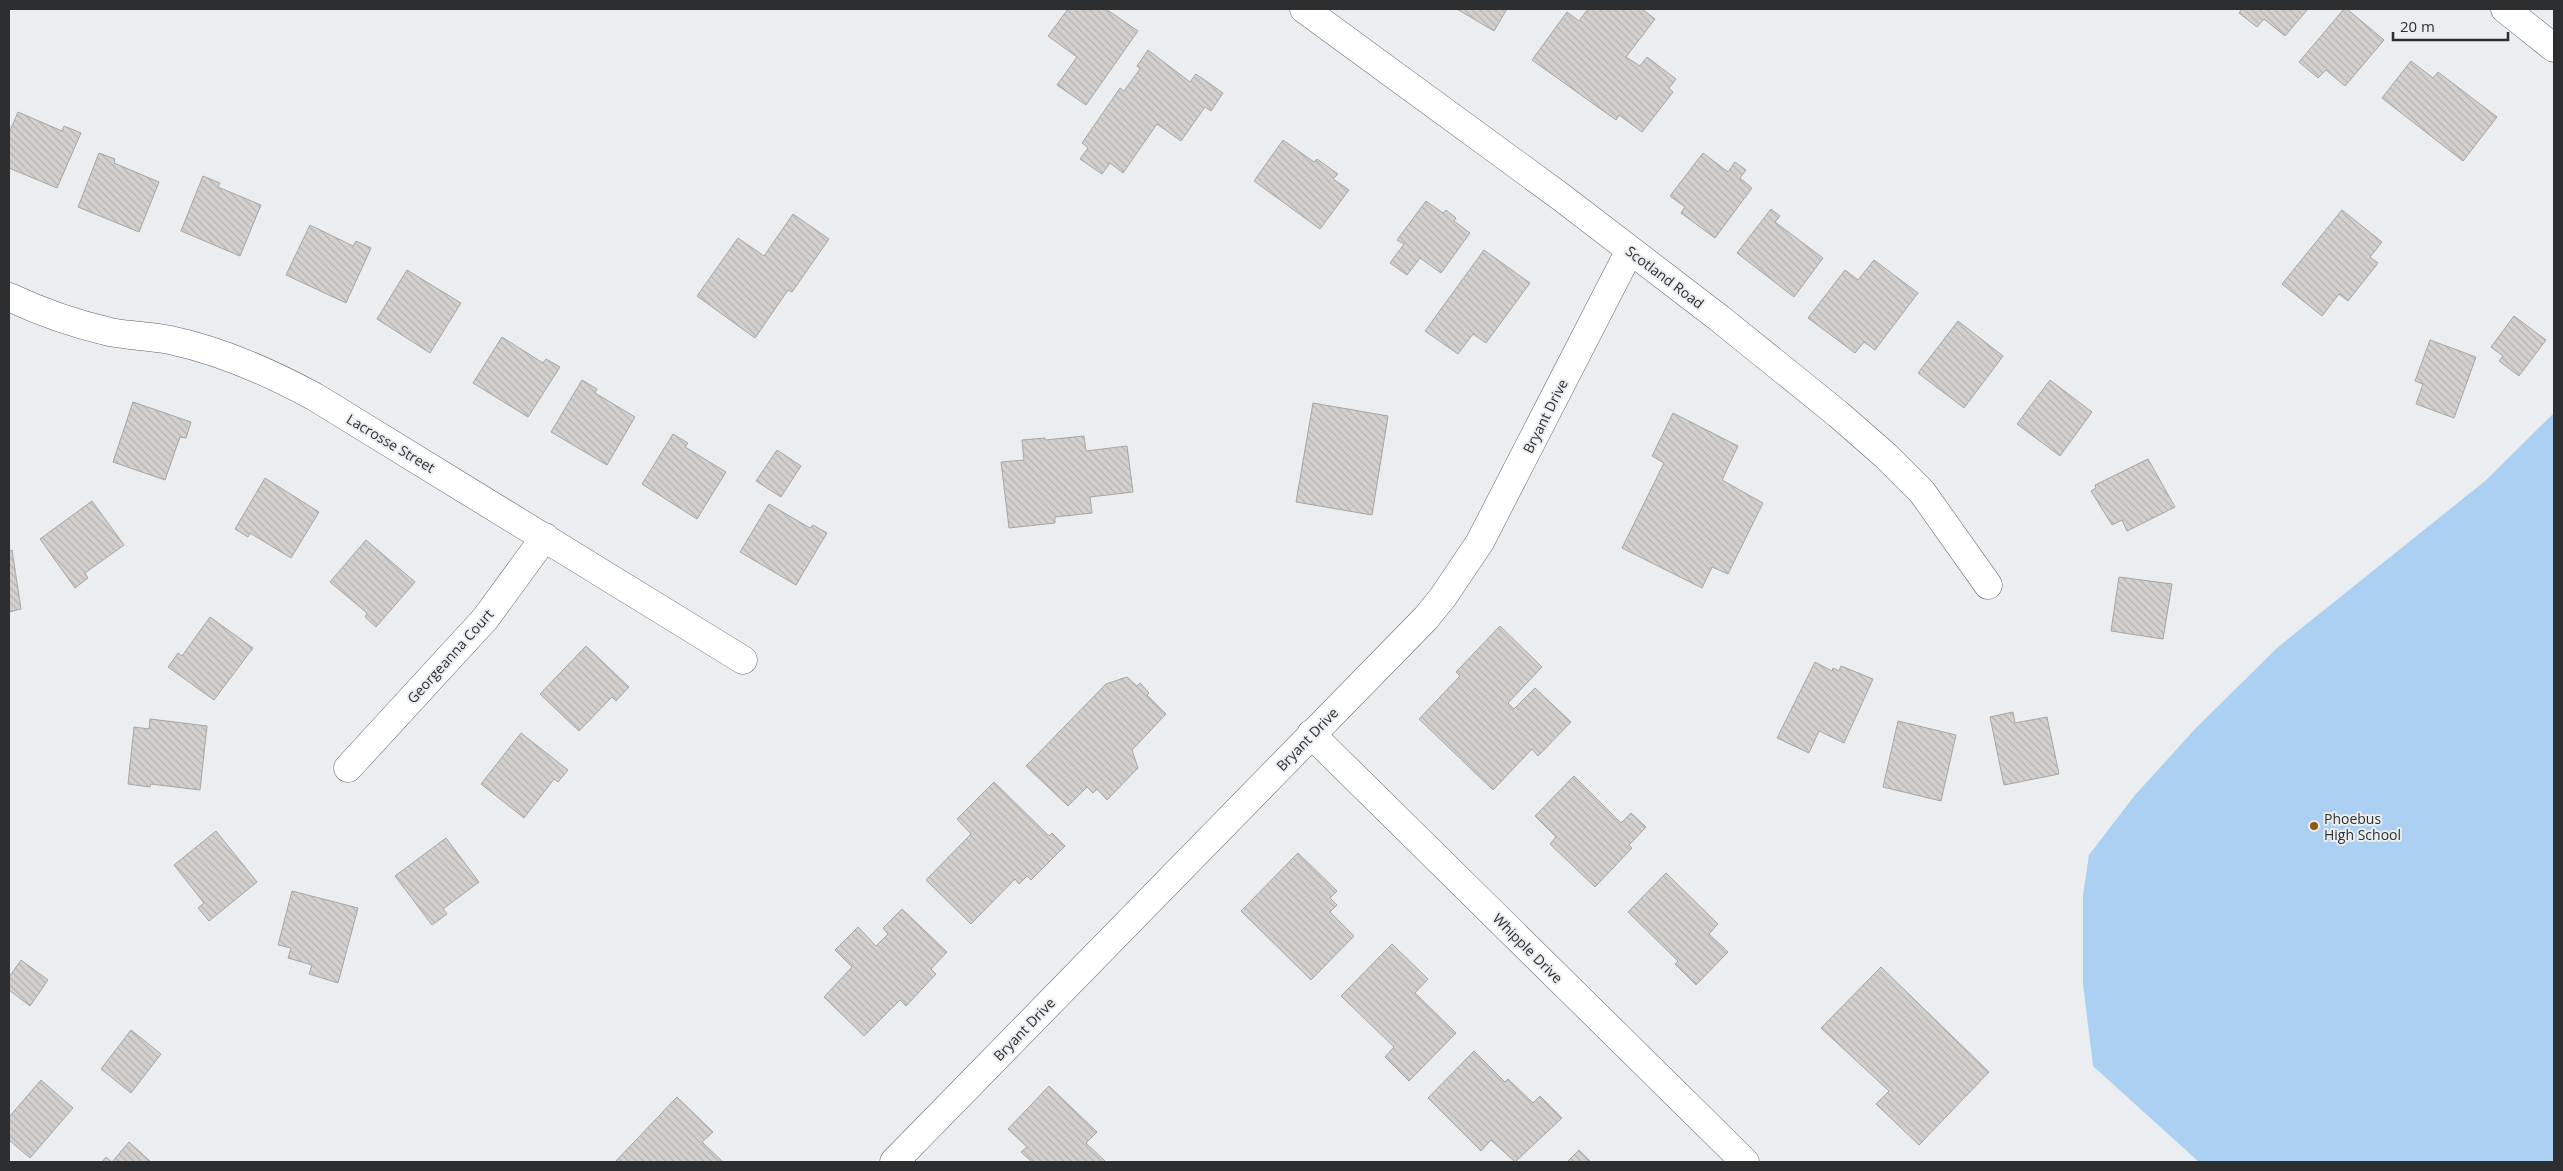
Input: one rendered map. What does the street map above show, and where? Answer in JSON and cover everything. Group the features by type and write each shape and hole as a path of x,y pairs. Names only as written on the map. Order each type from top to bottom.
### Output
{"street":[{"name":"Scotland Road","path":"1304,9 1719,318 1886,456 1922,492 1988,585"},
{"path":"2505,9 2554,48"},
{"name":"Bryant Drive","path":"899,1161 1426,618 1443,597 1480,542 1630,250"},
{"name":"Lacrosse Street","path":"9,297 65,320 111,332 170,340 230,356 270,372 316,397 743,660"},
{"name":"Georgeanna Court","path":"348,768 485,619 545,537"},
{"name":"Whipple Drive","path":"1312,734 1745,1162"}],"shaded area":[{"name":"Phoebus High School","path":"2554,413 2554,1162 2199,1162 2093,1066 2083,984 2083,895 2089,855 2135,795 2195,729 2278,647 2485,481"}],"building":[{"path":"1068,9 1106,9 1138,31 1086,105 1057,85 1077,57 1048,36"},
{"path":"1457,9 1507,9 1494,31"},
{"path":"1588,9 1642,9 1655,19 1626,57 1640,66 1647,57 1676,79 1669,88 1673,92 1642,132 1619,115 1616,120 1532,60 1567,12 1579,21"},
{"path":"2242,9 2308,9 2285,36 2264,19 2257,27 2239,13"},
{"path":"2344,9 2347,9 2384,40 2345,86 2326,70 2318,78 2299,62"},
{"path":"1148,50 1190,82 1196,74 1223,93 1211,111 1205,107 1181,141 1157,124 1123,173 1110,163 1102,174 1080,159 1088,148 1082,143 1120,88 1124,91 1140,69 1137,66"},
{"path":"2411,61 2433,78 2438,72 2497,117 2463,161 2382,98"},
{"path":"18,112 62,131 64,126 81,133 57,188 9,168 9,133"},
{"path":"1283,140 1314,162 1317,159 1338,174 1333,179 1349,190 1320,229 1254,181"},
{"path":"99,153 115,159 114,163 159,182 139,232 78,207"},
{"path":"1703,153 1728,172 1735,162 1746,170 1740,178 1752,188 1715,238 1681,213 1685,207 1670,196"},
{"path":"203,176 220,183 218,187 261,205 240,256 181,231"},
{"path":"1426,201 1443,213 1446,210 1456,218 1454,221 1470,233 1441,273 1420,258 1407,275 1390,263 1404,244 1397,240"},
{"path":"1771,209 1780,216 1775,222 1823,258 1794,297 1737,253"},
{"path":"2342,210 2382,242 2370,257 2378,263 2348,301 2339,294 2322,316 2282,284"},
{"path":"793,214 829,239 792,292 788,290 755,338 697,296 738,238 764,256"},
{"path":"310,225 353,246 356,241 371,248 346,303 286,275"},
{"path":"1484,250 1530,283 1486,343 1473,334 1458,354 1425,331"},
{"path":"1874,260 1918,293 1875,350 1864,342 1855,353 1808,318 1845,270 1858,280"},
{"path":"407,270 461,303 430,353 377,319"},
{"path":"2514,316 2546,340 2519,376 2499,361 2503,356 2491,347"},
{"path":"1958,321 2003,356 1964,408 1918,373"},
{"path":"502,337 543,363 546,359 560,367 528,417 473,383"},
{"path":"2430,340 2476,357 2454,418 2416,404 2423,384 2415,381"},
{"path":"582,380 597,389 595,393 635,417 607,465 551,432"},
{"path":"2050,380 2092,412 2060,456 2017,424"},
{"path":"133,402 191,422 186,438 180,437 165,480 113,462"},
{"path":"1313,403 1388,416 1372,515 1296,502"},
{"path":"1673,413 1738,446 1722,480 1763,503 1728,574 1712,567 1702,588 1622,548 1664,463 1652,456"},
{"path":"673,434 688,443 685,447 726,472 697,519 642,484"},
{"path":"1084,436 1086,451 1127,446 1133,492 1090,497 1092,513 1055,517 1055,523 1009,528 1001,462 1024,460 1022,440"},
{"path":"777,450 801,466 781,497 756,481"},
{"path":"2148,459 2175,507 2127,531 2122,520 2112,525 2091,491 2096,488 2095,485"},
{"path":"265,478 319,512 291,558 250,533 248,537 235,529"},
{"path":"92,501 124,545 85,573 88,578 75,588 40,539"},
{"path":"769,504 810,528 813,525 827,533 796,585 740,552"},
{"path":"366,540 415,582 376,627 365,617 367,613 330,582"},
{"path":"12,550 21,609 9,612 9,551"},
{"path":"2119,577 2172,584 2163,639 2111,631"},
{"path":"210,617 253,648 214,700 168,667 178,653 182,656"},
{"path":"1500,626 1542,667 1508,703 1514,709 1535,688 1571,722 1538,756 1532,749 1493,790 1419,719 1460,676 1456,672"},
{"path":"586,646 629,687 616,701 612,697 579,731 540,694"},
{"path":"1815,662 1832,671 1833,668 1839,671 1841,666 1873,679 1844,743 1819,731 1809,753 1777,738"},
{"path":"1127,677 1137,686 1140,683 1149,693 1147,695 1166,714 1132,750 1138,768 1107,800 1097,789 1093,793 1087,787 1068,806 1026,766 1106,684"},
{"path":"2013,712 2015,723 2047,717 2059,774 2004,785 1990,717"},
{"path":"150,719 207,726 200,790 151,784 150,787 128,784 134,727 149,729"},
{"path":"1898,721 1956,735 1941,801 1883,787"},
{"path":"521,733 568,770 558,782 554,779 524,818 481,784"},
{"path":"1574,776 1621,823 1631,813 1646,827 1629,845 1632,848 1595,887 1550,844 1556,837 1535,816"},
{"path":"994,782 1049,836 1052,833 1065,846 1031,880 1027,876 1019,884 1015,879 971,924 926,880 971,834 957,819"},
{"path":"216,831 257,882 209,921 198,908 204,903 174,865"},
{"path":"446,838 479,882 443,909 447,914 432,925 395,876"},
{"path":"1298,853 1337,891 1330,898 1337,905 1330,912 1354,936 1311,980 1241,911"},
{"path":"1666,873 1718,924 1709,934 1728,952 1696,985 1675,964 1678,961 1628,912"},
{"path":"292,891 358,908 338,983 309,974 312,965 288,958 291,948 278,945"},
{"path":"902,909 947,952 931,969 936,974 906,1006 900,1000 864,1036 824,997 852,967 835,950 858,927 876,946 888,934 883,928"},
{"path":"1392,944 1428,979 1415,993 1456,1033 1409,1081 1385,1057 1394,1047 1341,996"},
{"path":"21,960 48,980 30,1006 9,990 9,977"},
{"path":"1881,967 1989,1072 1919,1145 1876,1104 1889,1091 1821,1028"},
{"path":"131,1030 161,1054 131,1093 101,1069"},
{"path":"1474,1051 1505,1082 1508,1079 1533,1103 1540,1096 1562,1118 1515,1162 1491,1140 1481,1151 1428,1098"},
{"path":"41,1080 73,1108 30,1158 9,1140 9,1117"},
{"path":"1049,1086 1097,1132 1086,1143 1106,1162 1032,1162 1021,1152 1027,1147 1008,1129"},
{"path":"677,1097 713,1132 702,1142 723,1162 615,1162"},
{"path":"129,1142 151,1162 112,1162"},
{"path":"1579,1150 1591,1162 1567,1162"},
{"path":"106,1157 112,1162 102,1162"}],"place":[{"name":"Phoebus High School","path":"2314,826"}]}
